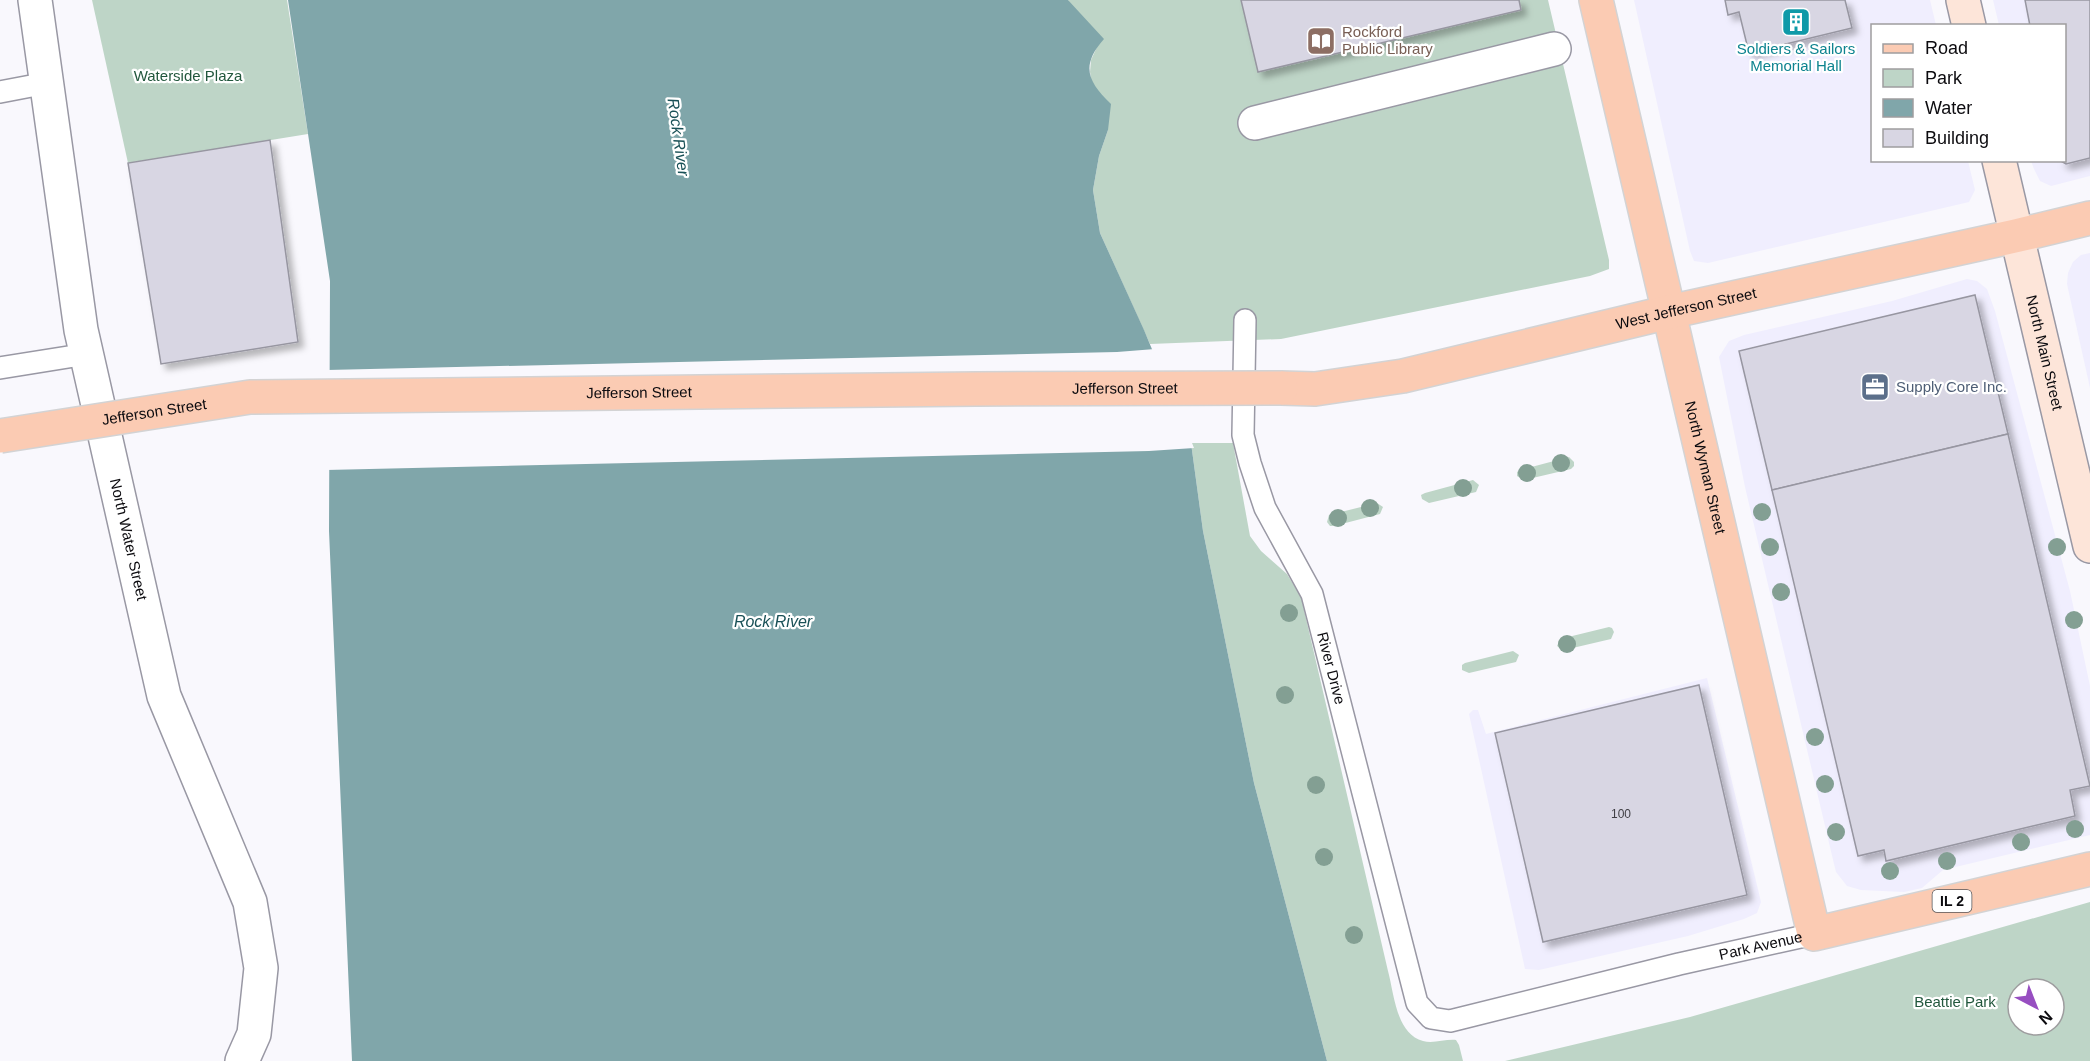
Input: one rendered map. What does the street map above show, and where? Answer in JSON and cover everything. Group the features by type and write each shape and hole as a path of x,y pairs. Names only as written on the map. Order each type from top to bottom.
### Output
{"main road":[{"name":"North Wyman Street","path":"1596,0 1814,934"},
{"name":"West Jefferson Street","path":"1281,388 1315,389 1402,376 1669,312 2090,218"},
{"name":"Jefferson Street","path":"0,436 250,397 1281,388"},
{"name":"Park Avenue","path":"1814,934 2090,869"}],"street":[{"name":"North Water Street","path":"35,0 81,330 164,696 250,902 261,968 254,1034 242,1061"},
{"path":"1963,0 1969,24"},
{"path":"1255,123 1554,48"},
{"name":"North Main Street","path":"1999,162 2015,236 2090,546"}],"lane":[{"path":"0,92 46,83"},
{"name":"River Drive","path":"1245,320 1243,435 1250,463 1265,508 1312,594 1417,1003 1431,1018"},
{"path":"0,368 87,354"},
{"name":"Park Avenue","path":"1431,1018 1450,1022 1679,964 1814,934"}],"shaded area":[{"path":"1634,0 1930,0 1936,24 1871,24 1871,162 1968,162 1975,190 1969,202 1708,263 1694,261"},
{"path":"1993,0 2090,0 2090,176 2051,186 2040,181 2031,162 2066,162 2066,24 1999,24"},
{"path":"2090,253 2090,388 2067,284 2068,273 2073,262 2081,255"},
{"path":"1967,279 1977,281 1987,289 1995,311 2070,591 2090,686 2090,835 1943,870 1922,888 1904,892 1861,890 1847,886 1836,872 1745,487 1719,357 1729,341 1744,335 1892,301"},
{"path":"1707,678 1761,902 1757,913 1688,936 1539,970 1525,969 1469,714 1473,710 1478,710 1486,734"}],"green space":[{"name":"Waterside Plaza","path":"92,0 287,0 308,134 128,163"},
{"path":"1068,0 1548,0 1609,260 1609,269 1590,276 1281,339 1150,344 1100,233 1093,190 1099,156 1108,130 1099,93 1092,84 1090,72 1091,60 1097,47"},
{"path":"1191,443 1233,443 1250,536 1261,551 1287,574 1301,597 1395,1001 1402,1022 1414,1037 1423,1041 1456,1040 1463,1061 1327,1061 1254,783 1203,531"},
{"path":"1569,457 1574,462 1571,469 1524,480 1517,476 1520,470"},
{"path":"1473,480 1479,485 1476,492 1429,503 1422,499 1421,495 1425,493"},
{"path":"1377,503 1383,507 1380,514 1334,526 1330,526 1327,522 1329,515"},
{"path":"1609,627 1614,632 1611,639 1564,650 1557,646 1560,639"},
{"path":"1513,651 1519,655 1516,662 1469,673 1462,670 1462,665 1465,663"},
{"name":"Beattie Park","path":"2090,902 2090,1061 1505,1061 1690,1017"}],"water":[{"name":"Rock River","path":"288,0 1068,0 1104,39 1096,49 1090,66 1092,81 1111,104 1108,130 1099,156 1093,190 1100,233 1144,330 1191,443 1203,531 1254,783 1327,1061 352,1061 329,531 330,281"}],"pier":[{"path":"1155,349 1194,448 1149,451 326,470 327,370 1117,352"}],"building":[{"name":"Rockford Public Library","path":"1241,0 1519,0 1521,10 1258,72"},
{"name":"Soldiers & Sailors Memorial Hall","path":"1725,0 1845,0 1852,28 1749,53 1739,12 1728,15"},
{"path":"2025,0 2090,0 2090,158 2066,164 2062,162 2066,162 2066,24 2030,24"},
{"path":"270,140 298,342 161,364 128,163"},
{"path":"1975,295 2008,434 1772,490 1739,351"},
{"path":"2008,434 2090,786 2070,790 2075,816 1886,861 1884,850 1858,856 1772,490"},
{"path":"1699,685 1747,895 1543,942 1495,733"}],"place":[{"name":"Soldiers & Sailors Memorial Hall","path":"1796,22"},
{"name":"Rockford Public Library","path":"1321,41"},
{"name":"Supply Core Inc.","path":"1875,387"}]}
